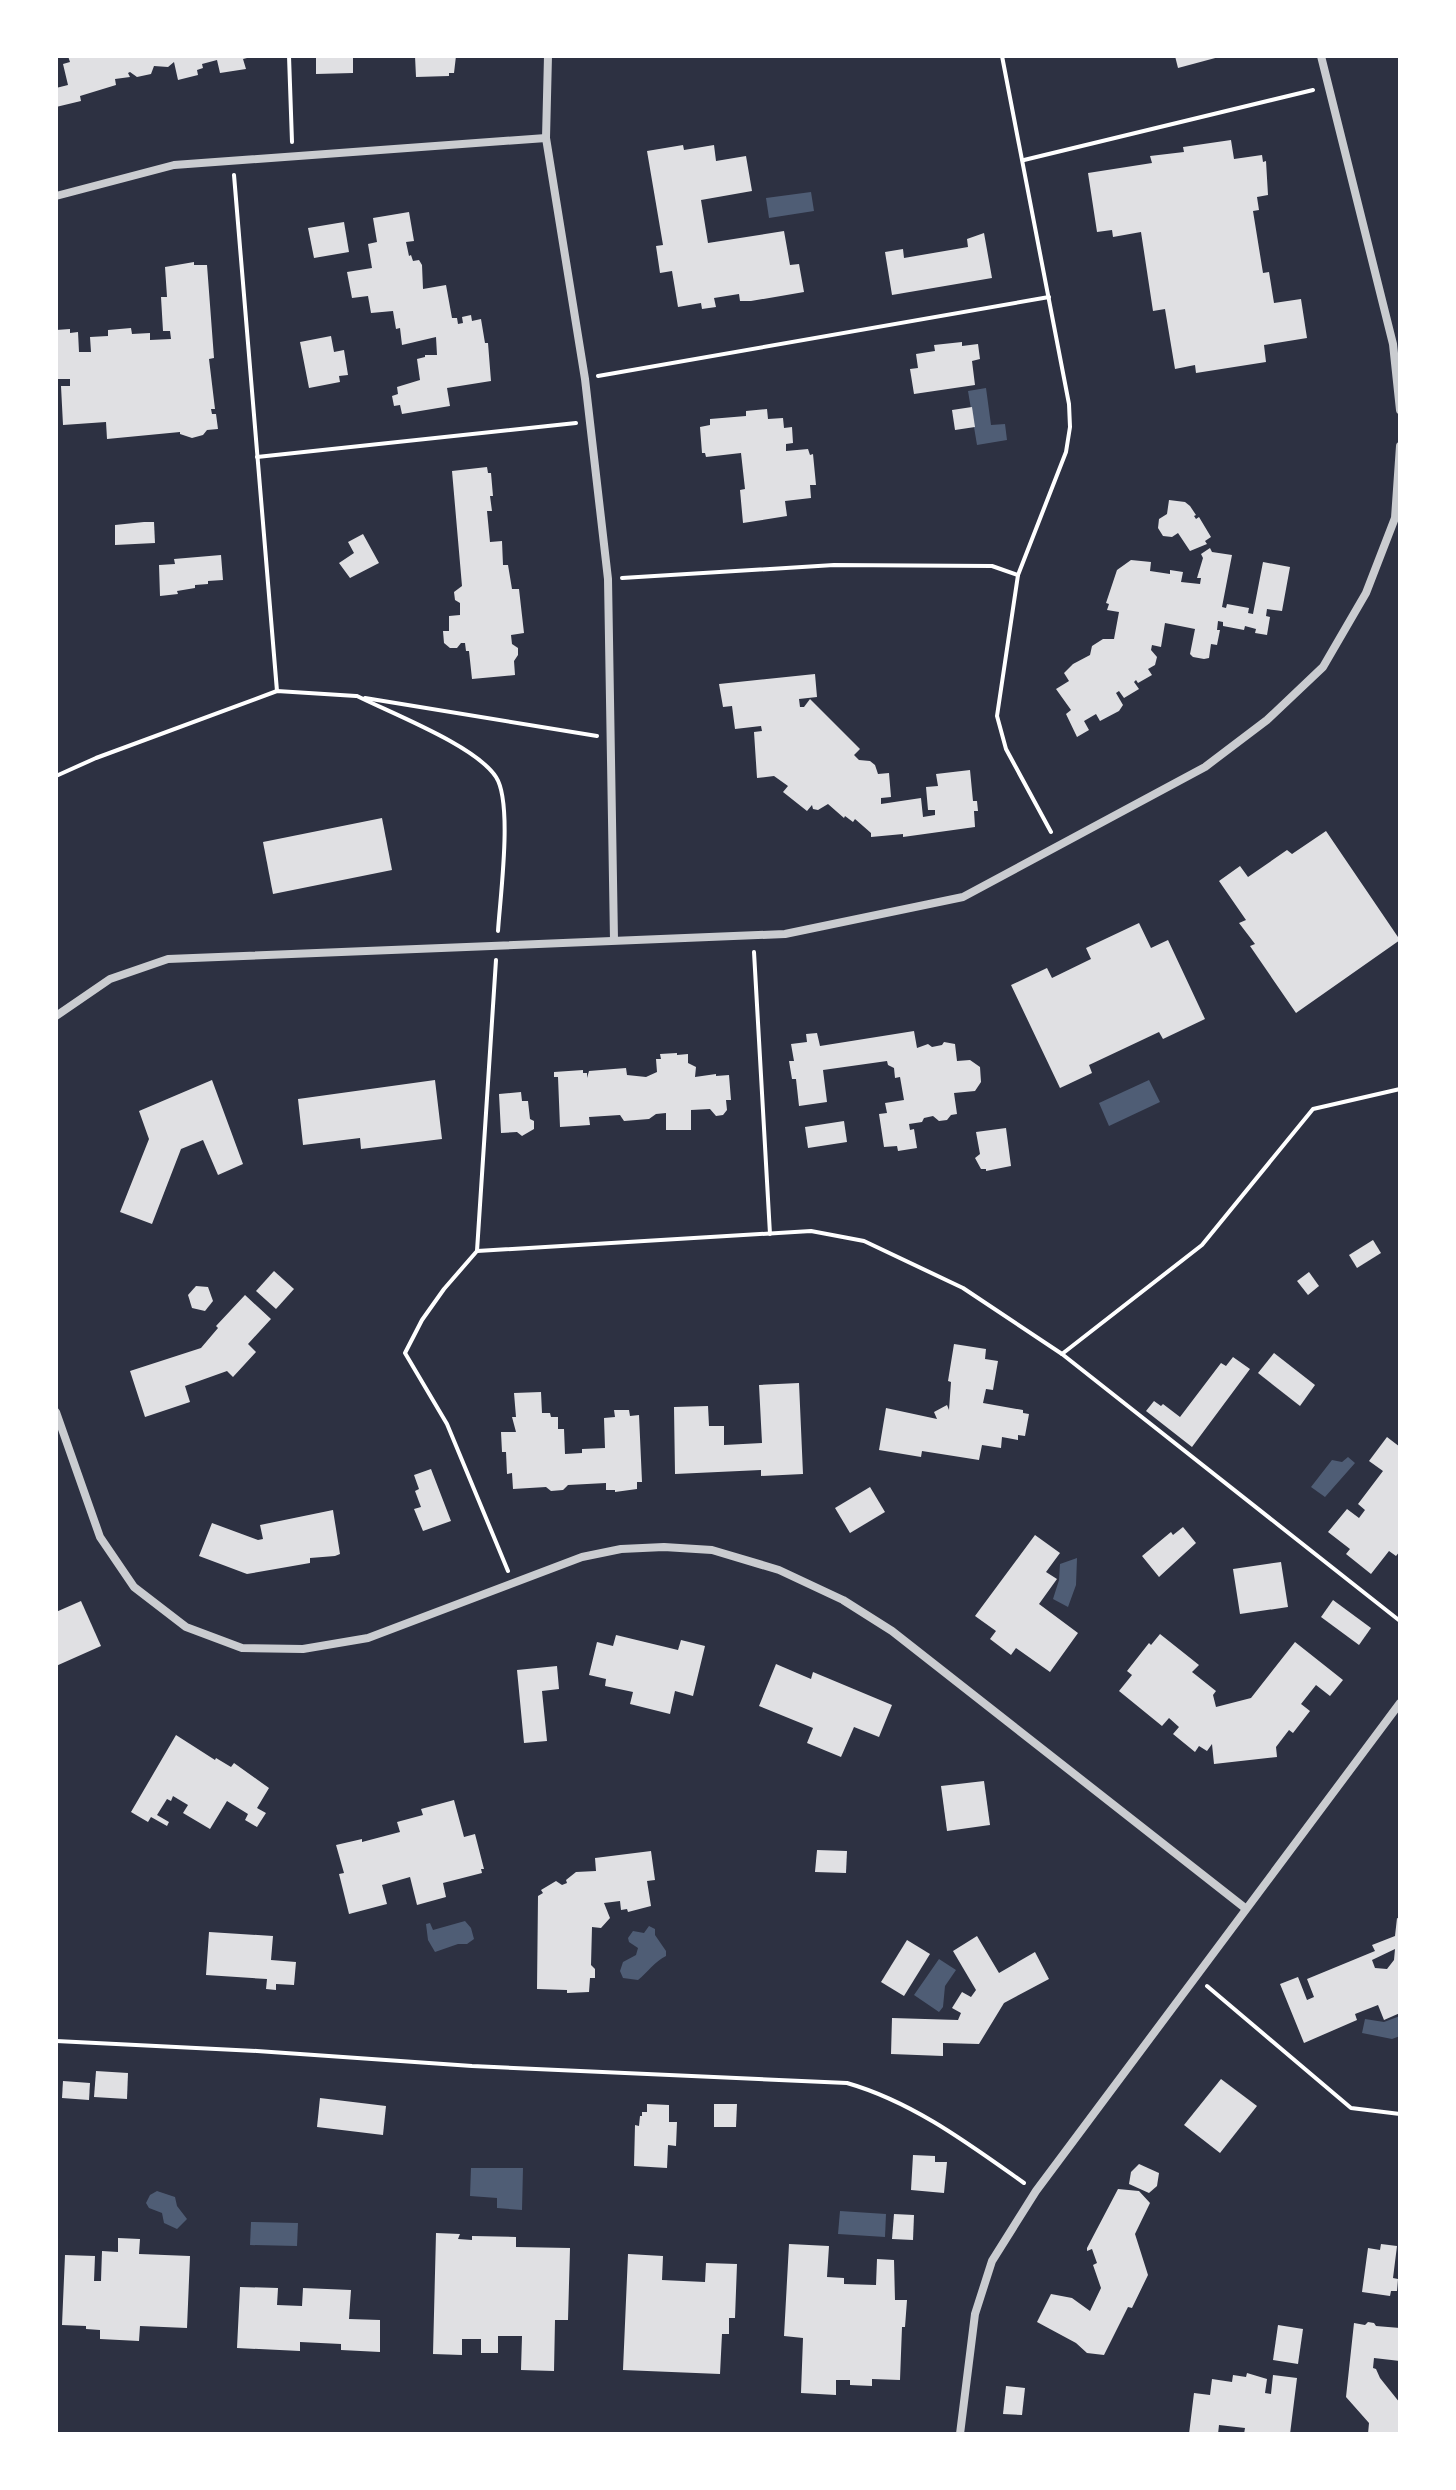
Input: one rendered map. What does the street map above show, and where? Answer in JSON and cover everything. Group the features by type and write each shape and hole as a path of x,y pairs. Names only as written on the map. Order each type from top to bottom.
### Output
{"street":[{"path":"548,56 546,138 585,379 608,579 614,940"},
{"path":"1321,56 1393,344 1400,410"},
{"path":"56,196 174,165 546,138"},
{"path":"56,1016 110,979 168,959 785,934 963,897 1205,767 1267,720 1323,667 1366,593 1395,518 1400,446"},
{"path":"56,1412 100,1537 134,1587 186,1627 242,1648 303,1649 368,1638 582,1557 650,1547 712,1550 779,1570 843,1600 892,1631 1245,1908"},
{"path":"960,2434 975,2314 992,2261 1036,2191 1400,1703"}],"path":[{"path":"289,56 292,156"},
{"path":"1002,56 1069,404 1070,427 1066,452 1018,575 997,716 1006,749 1058,846"},
{"path":"1024,160 1328,86"},
{"path":"233,160 277,691"},
{"path":"585,379 1049,297"},
{"path":"257,457 590,421"},
{"path":"608,579 834,565 992,566 1018,575"},
{"path":"56,776 96,758 277,691 357,696 611,738"},
{"path":"753,935 770,1234"},
{"path":"1062,1354 1202,1245 1313,1109 1400,1089"},
{"path":"513,1582 447,1424 405,1353 422,1320 444,1289 477,1251 811,1231 864,1241 963,1288 1062,1354 1400,1621"},
{"path":"1195,1976 1351,2108 1400,2114"},
{"path":"56,2041 472,2066 847,2083 877,2092 920,2114 1036,2191"}],"water":[{"path":"811,192 814,211 769,218 766,198"},
{"path":"986,388 991,425 1005,424 1007,440 977,445 968,391"},
{"path":"1149,1080 1160,1102 1109,1126 1099,1103"},
{"path":"1348,1457 1355,1463 1325,1497 1311,1487 1332,1460 1342,1462"},
{"path":"1077,1558 1076,1585 1068,1607 1053,1599 1060,1564"},
{"path":"465,1921 474,1939 467,1944 435,1952 428,1940 426,1924 430,1923 433,1930"},
{"path":"649,1926 655,1929 666,1956 638,1980 623,1978 620,1971 623,1962 636,1955 638,1948 628,1938 633,1931 644,1933"},
{"path":"939,1959 956,1970 945,1986 943,2007 939,2012 914,1995"},
{"path":"1400,2016 1400,2036 1392,2039 1362,2033 1365,2019 1384,2022"},
{"path":"471,2168 523,2168 522,2210 497,2208 497,2198 470,2196"},
{"path":"157,2191 175,2197 177,2206 187,2219 177,2229 164,2223 162,2213 149,2208 146,2203 150,2195"},
{"path":"840,2211 886,2214 885,2237 838,2234"},
{"path":"251,2222 298,2223 297,2246 250,2245"}],"building":[{"path":"68,56 251,57 243,59 246,69 220,73 217,60 202,64 203,68 197,70 198,75 178,80 174,62 168,67 154,66 151,74 137,77 130,72 130,77 115,79 116,85 80,96 81,101 56,107 56,88 68,85 63,64 70,62"},
{"path":"316,56 353,56 353,73 316,74"},
{"path":"415,56 456,56 454,73 449,73 449,76 416,77"},
{"path":"1175,56 1219,56 1219,57 1178,68"},
{"path":"1231,140 1234,159 1262,155 1263,162 1266,161 1268,195 1257,197 1259,210 1253,211 1263,273 1269,272 1274,303 1301,299 1307,338 1264,345 1266,362 1196,373 1195,365 1175,369 1165,309 1153,311 1141,232 1113,237 1112,230 1097,232 1088,173 1152,163 1150,156 1184,152 1183,147"},
{"path":"683,145 684,150 714,145 716,161 746,156 752,191 701,200 708,243 784,231 790,265 799,264 804,292 751,301 740,301 739,294 714,298 716,307 702,309 701,303 678,307 672,271 660,273 656,246 663,245 647,151"},
{"path":"409,212 414,241 406,242 409,256 413,261 419,260 422,265 423,289 446,285 452,318 457,318 458,324 463,323 462,317 471,315 472,321 481,319 485,343 488,343 491,381 447,388 450,406 402,414 400,405 394,406 392,396 398,394 397,387 420,380 417,359 437,355 436,337 402,345 400,328 396,329 393,311 371,313 368,296 352,298 347,272 372,268 368,244 377,242 373,218"},
{"path":"344,222 349,252 314,258 308,228"},
{"path":"984,233 992,278 892,295 885,252 903,249 904,258 968,247 967,239"},
{"path":"194,262 194,265 207,265 214,358 209,359 215,409 211,409 212,414 216,414 218,429 207,430 203,435 192,438 180,432 107,439 106,422 63,425 61,386 70,386 70,379 56,379 56,330 78,332 79,352 91,352 90,337 108,336 108,330 131,328 132,334 150,333 150,340 171,339 170,331 163,331 161,297 167,297 165,267"},
{"path":"331,336 334,352 344,350 348,375 339,376 340,382 309,388 300,342"},
{"path":"962,342 962,346 978,344 980,359 972,361 975,385 914,394 910,369 918,368 916,354 935,351 934,345"},
{"path":"972,407 975,427 955,430 952,410"},
{"path":"767,409 768,419 783,418 784,428 792,427 793,443 786,444 786,451 808,449 810,455 813,454 816,485 810,485 811,498 785,501 787,516 743,523 740,490 745,489 741,453 706,457 702,453 700,427 710,425 710,419 746,416 746,411"},
{"path":"487,467 488,473 491,473 493,496 490,496 492,511 487,511 490,542 502,541 503,565 508,565 512,589 519,589 524,633 511,635 512,644 518,648 514,661 515,675 472,679 465,643 450,648 444,643 443,631 449,631 449,616 460,615 460,603 455,600 454,592 462,586 452,471"},
{"path":"1169,500 1185,502 1190,506 1211,537 1205,541 1207,544 1190,551 1178,533 1172,537 1163,536 1158,528 1159,519 1167,514"},
{"path":"154,522 155,543 115,545 115,525"},
{"path":"363,534 379,563 350,578 339,563 354,553 348,542"},
{"path":"1210,548 1212,552 1232,555 1222,607 1226,608 1227,604 1249,608 1248,613 1253,614 1263,562 1290,567 1282,611 1267,609 1266,616 1270,617 1267,635 1255,633 1256,629 1245,626 1244,630 1223,626 1223,622 1218,621 1217,645 1211,644 1209,658 1204,659 1190,654 1195,629 1165,623 1161,647 1152,645 1151,650 1157,657 1155,665 1148,669 1152,675 1138,683 1136,680 1134,682 1139,689 1124,698 1119,691 1116,693 1123,705 1119,711 1100,721 1096,714 1084,721 1089,730 1077,737 1066,714 1071,710 1056,689 1069,681 1064,673 1090,655 1092,646 1103,639 1114,639 1119,612 1107,610 1109,604 1106,603 1117,570 1131,560 1151,562 1150,571 1183,572 1181,582 1200,584 1201,578 1197,578 1203,558 1201,554"},
{"path":"221,555 223,580 208,581 208,584 177,591 178,594 160,596 159,565 175,564 174,559"},
{"path":"815,674 817,697 799,699 800,707 804,707 810,699 860,749 854,755 859,760 870,761 878,774 889,773 891,797 881,798 881,804 921,798 923,817 935,815 935,810 928,810 926,787 938,786 936,774 970,770 973,801 977,801 978,811 974,811 975,827 903,837 903,834 871,837 871,833 855,819 853,822 844,818 828,804 818,810 813,809 812,805 807,811 783,792 788,786 774,776 757,778 754,732 762,731 761,726 735,729 732,706 723,707 719,684"},
{"path":"382,818 392,870 273,894 263,842"},
{"path":"1326,831 1400,940 1296,1013 1250,946 1255,944 1239,923 1246,920 1219,881 1240,866 1248,877 1287,850 1292,854"},
{"path":"1139,923 1151,948 1168,940 1205,1019 1163,1039 1159,1032 1089,1065 1092,1073 1060,1088 1011,985 1047,968 1052,978 1091,959 1086,948"},
{"path":"914,1031 917,1048 928,1044 932,1047 942,1045 944,1042 955,1044 957,1061 970,1060 980,1067 981,1082 975,1091 954,1093 957,1114 947,1120 939,1121 933,1116 909,1124 910,1130 914,1129 917,1148 898,1151 897,1146 884,1147 879,1114 887,1113 885,1103 904,1100 900,1077 895,1078 894,1068 887,1061 823,1070 827,1102 799,1106 796,1079 792,1079 789,1061 794,1061 791,1044 807,1042 806,1034 817,1033 820,1046"},
{"path":"660,1054 688,1054 688,1063 696,1067 695,1077 729,1075 731,1100 726,1100 727,1110 723,1115 716,1116 710,1109 691,1110 691,1130 666,1130 666,1113 649,1119 624,1121 620,1115 589,1117 590,1125 560,1127 558,1077 554,1077 554,1072 583,1070 587,1078 589,1071 626,1068 627,1075 646,1077 657,1072 656,1059 661,1059"},
{"path":"212,1080 243,1164 218,1175 203,1140 181,1149 152,1224 120,1212 149,1139 139,1111"},
{"path":"435,1080 442,1139 361,1149 360,1138 303,1145 298,1099"},
{"path":"521,1092 522,1101 528,1101 534,1129 522,1136 517,1132 501,1133 499,1094"},
{"path":"844,1121 847,1142 808,1148 805,1127"},
{"path":"1006,1128 1011,1166 986,1171 981,1169 975,1158 980,1154 976,1132"},
{"path":"1373,1240 1381,1253 1357,1268 1349,1255"},
{"path":"274,1271 294,1289 276,1309 256,1291"},
{"path":"1309,1272 1319,1286 1308,1295 1297,1281"},
{"path":"196,1286 208,1287 213,1301 205,1311 192,1308 188,1295"},
{"path":"245,1295 271,1319 248,1344 256,1352 233,1377 227,1371 185,1386 190,1402 145,1417 130,1371 201,1348 218,1328 216,1326"},
{"path":"954,1344 986,1349 985,1359 998,1361 993,1390 986,1389 983,1403 1023,1410 1023,1413 1029,1414 1025,1436 1018,1435 1018,1440 1002,1437 1001,1448 982,1445 979,1460 922,1451 921,1457 879,1450 886,1408 937,1419 934,1412 947,1405 949,1410 951,1382 948,1381"},
{"path":"1274,1353 1315,1385 1300,1406 1258,1373"},
{"path":"1233,1357 1250,1369 1192,1447 1146,1411 1154,1401 1180,1417 1221,1363 1226,1366"},
{"path":"799,1383 803,1474 761,1476 761,1470 675,1474 674,1407 708,1406 709,1426 724,1426 724,1445 762,1443 759,1385"},
{"path":"541,1392 542,1413 558,1417 558,1429 564,1429 565,1454 582,1453 582,1449 605,1448 604,1418 615,1417 614,1410 629,1410 630,1416 639,1415 642,1482 637,1482 637,1489 615,1492 606,1490 606,1483 568,1485 563,1490 551,1491 546,1487 513,1489 512,1473 507,1474 506,1452 502,1452 501,1432 516,1432 512,1417 516,1417 514,1393"},
{"path":"1387,1437 1400,1447 1400,1551 1396,1556 1389,1551 1371,1574 1346,1554 1350,1549 1328,1532 1347,1509 1359,1518 1365,1510 1358,1504 1383,1471 1369,1461"},
{"path":"431,1469 451,1521 423,1531 414,1509 421,1507 415,1491 419,1489 414,1475"},
{"path":"870,1487 885,1512 850,1533 835,1508"},
{"path":"333,1510 340,1554 335,1556 310,1558 310,1563 247,1574 199,1556 212,1523 258,1540 263,1539 260,1525"},
{"path":"1183,1527 1196,1543 1159,1577 1142,1556 1171,1532 1173,1535"},
{"path":"1035,1535 1060,1553 1046,1572 1057,1579 1039,1604 1078,1633 1050,1672 1016,1648 1011,1655 990,1639 996,1631 975,1616"},
{"path":"1281,1562 1288,1607 1240,1614 1233,1569"},
{"path":"1333,1600 1371,1628 1359,1645 1321,1617"},
{"path":"81,1601 101,1646 56,1666 56,1612"},
{"path":"1160,1634 1199,1665 1192,1672 1216,1691 1213,1695 1216,1707 1251,1698 1295,1642 1343,1680 1330,1696 1316,1685 1301,1704 1310,1711 1293,1733 1289,1730 1276,1747 1277,1757 1214,1764 1212,1744 1207,1751 1199,1746 1195,1752 1173,1734 1179,1727 1169,1718 1162,1726 1119,1691 1132,1675 1127,1671"},
{"path":"616,1635 678,1650 681,1640 705,1646 693,1696 675,1691 670,1714 630,1704 633,1692 605,1686 606,1679 589,1675 597,1642 613,1646"},
{"path":"776,1664 811,1679 813,1672 892,1705 879,1737 854,1727 841,1757 807,1743 813,1728 759,1706"},
{"path":"557,1666 559,1689 542,1691 547,1741 524,1743 517,1670"},
{"path":"176,1735 215,1760 231,1767 234,1763 269,1788 257,1808 266,1813 257,1827 245,1820 248,1814 227,1801 210,1829 183,1813 188,1805 173,1796 171,1801 167,1799 157,1815 169,1822 167,1826 151,1817 148,1822 131,1812"},
{"path":"984,1781 990,1825 947,1831 941,1786"},
{"path":"454,1800 464,1837 475,1834 484,1869 481,1869 482,1873 443,1883 446,1897 417,1905 410,1877 382,1885 387,1904 349,1914 339,1874 344,1873 336,1845 400,1832 397,1822 423,1815 421,1809"},
{"path":"817,1850 847,1851 846,1873 815,1872"},
{"path":"651,1851 655,1880 647,1881 651,1906 628,1912 627,1909 621,1910 620,1901 604,1903 610,1918 601,1928 592,1927 591,1965 595,1969 595,1978 590,1978 589,1992 537,1989 538,1896 543,1893 541,1890 556,1881 562,1885 567,1883 566,1880 576,1872 596,1871 595,1858"},
{"path":"1397,1918 1400,1919 1400,2013 1384,2020 1378,2005 1355,2014 1357,2020 1304,2043 1280,1984 1298,1977 1307,2000 1314,1997 1307,1979 1375,1951 1372,1945 1395,1936","holes":["1395,1949 1394,1960 1387,1969 1375,1968 1372,1960"]},
{"path":"209,1932 273,1936 271,1960 296,1962 294,1985 276,1984 276,1990 266,1989 267,1979 206,1975"},
{"path":"977,1936 999,1973 1035,1952 1049,1979 1004,2003 979,2044 943,2043 943,2056 891,2054 892,2018 958,2020 961,2013 952,2008 962,1992 971,1997 976,1990 953,1951"},
{"path":"907,1940 930,1954 904,1996 881,1982"},
{"path":"96,2071 128,2073 127,2099 94,2097"},
{"path":"1221,2079 1257,2106 1220,2153 1184,2125"},
{"path":"63,2081 90,2083 89,2100 62,2098"},
{"path":"320,2098 386,2106 383,2135 317,2127"},
{"path":"647,2104 669,2105 669,2122 677,2122 676,2146 668,2145 667,2168 634,2166 635,2125 639,2126 642,2112 647,2112"},
{"path":"714,2104 737,2104 736,2127 714,2127"},
{"path":"913,2155 935,2156 935,2162 947,2162 944,2193 911,2190"},
{"path":"1139,2164 1159,2173 1157,2186 1149,2193 1129,2184 1131,2172"},
{"path":"1118,2189 1139,2191 1150,2203 1135,2234 1148,2275 1104,2355 1087,2353 1076,2343 1037,2322 1051,2294 1072,2298 1090,2311 1101,2288 1093,2265 1097,2263 1092,2249 1087,2251 1087,2248"},
{"path":"894,2214 914,2215 913,2240 892,2239"},
{"path":"436,2233 460,2234 458,2239 472,2240 472,2236 516,2237 516,2247 570,2248 568,2320 555,2320 554,2371 521,2370 522,2336 498,2336 498,2353 481,2353 481,2339 462,2339 462,2355 433,2354"},
{"path":"118,2238 140,2239 139,2254 190,2256 187,2328 140,2326 139,2341 100,2339 100,2330 62,2325 65,2255 95,2256 94,2281 101,2281 102,2251 118,2252"},
{"path":"789,2244 829,2246 827,2277 844,2278 844,2284 876,2285 877,2259 894,2260 895,2300 907,2300 905,2327 902,2327 900,2380 872,2379 872,2386 850,2385 850,2380 836,2380 836,2395 801,2393 803,2338 784,2336"},
{"path":"1381,2244 1397,2246 1393,2278 1398,2279 1397,2291 1391,2291 1390,2296 1362,2292 1368,2248 1380,2250"},
{"path":"628,2254 663,2256 662,2280 705,2282 706,2263 737,2264 735,2318 729,2318 729,2334 722,2334 720,2374 623,2370"},
{"path":"240,2287 278,2288 277,2305 302,2306 303,2288 351,2290 349,2319 380,2320 380,2352 341,2350 341,2344 300,2342 300,2351 237,2348"},
{"path":"1368,2322 1376,2326 1400,2328 1400,2361 1374,2358 1373,2368 1400,2403 1400,2434 1368,2434 1369,2423 1346,2397 1354,2323 1365,2325"},
{"path":"1278,2325 1303,2329 1298,2364 1273,2360"},
{"path":"1247,2373 1267,2379 1265,2393 1271,2394 1273,2375 1297,2378 1290,2434 1244,2434 1245,2428 1219,2425 1218,2434 1189,2434 1194,2393 1210,2395 1212,2379 1232,2382 1233,2375 1246,2377"},
{"path":"1006,2386 1025,2388 1022,2415 1003,2414"}]}
